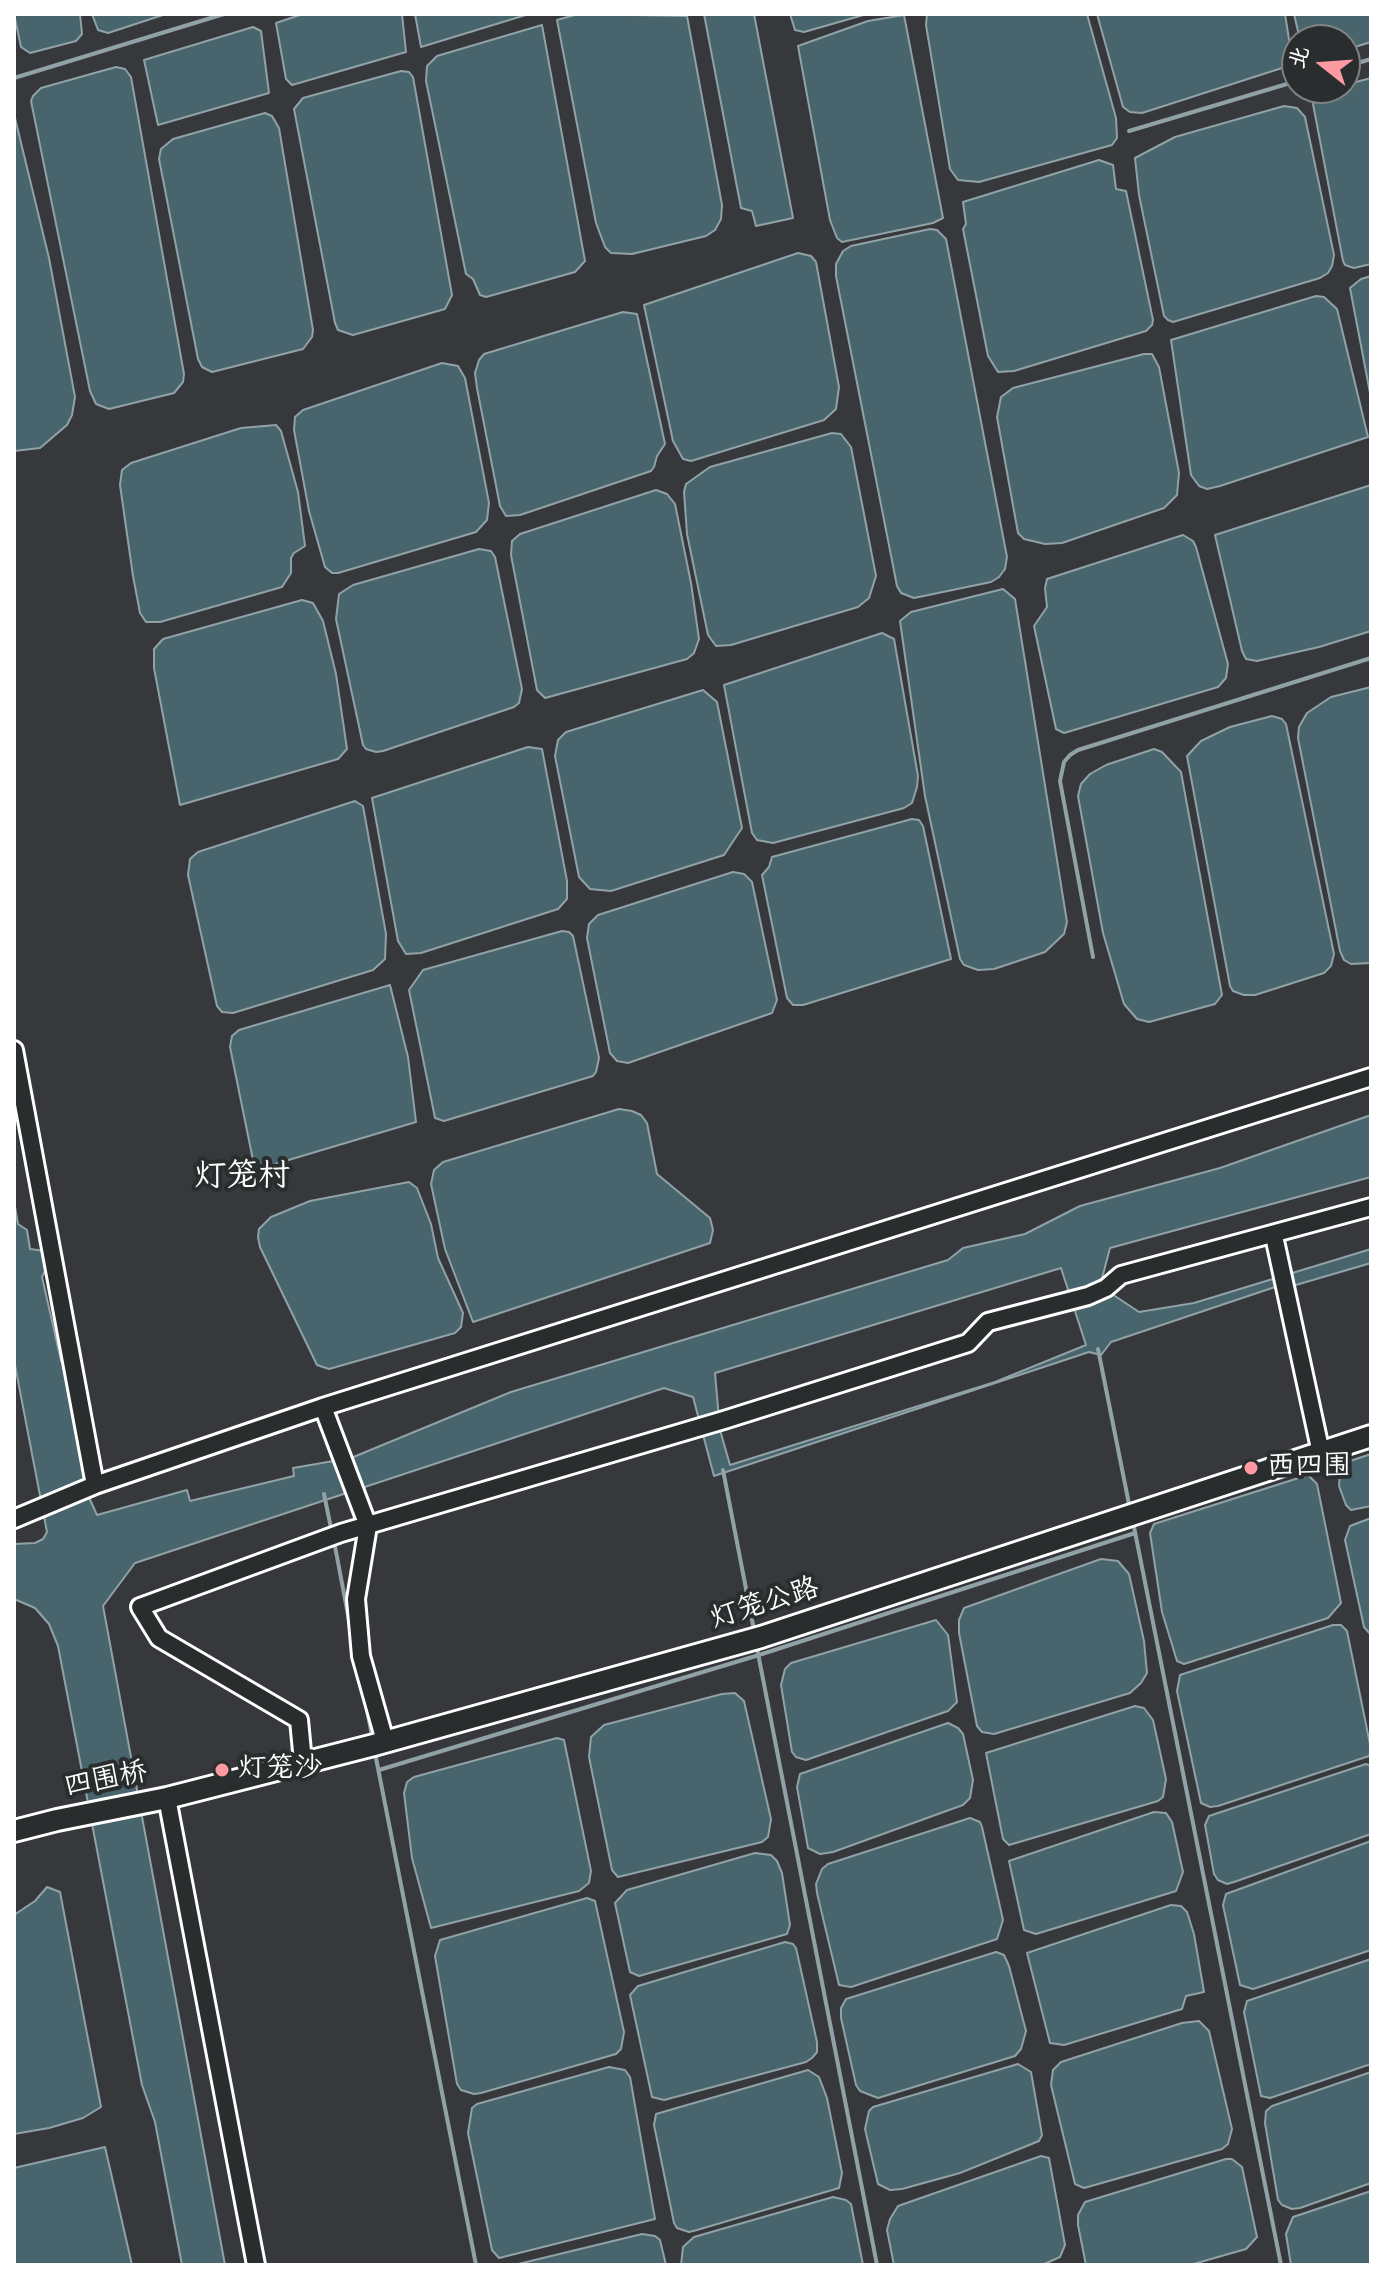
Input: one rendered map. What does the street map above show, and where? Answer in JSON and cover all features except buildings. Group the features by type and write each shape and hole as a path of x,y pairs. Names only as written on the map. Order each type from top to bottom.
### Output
{"street":[{"path":"14,1050 95,1485"},
{"path":"14,1519 95,1485 323,1407 1371,1077"},
{"path":"303,1762 299,1720 159,1638 140,1607 341,1533 724,1420 968,1343 988,1322 1088,1296 1106,1288 1121,1275 1371,1207"},
{"path":"1274,1236 1321,1453"},
{"path":"323,1407 368,1526 356,1599 361,1656 379,1743"},
{"name":"灯笼公路","path":"167,1798 379,1743 753,1639 1371,1436"},
{"path":"167,1798 256,2265"},
{"name":"四围桥","path":"14,1831 167,1798"}],"water":[{"path":"14,14 80,14 82,34 76,41 30,53 21,47"},
{"path":"92,14 166,14 108,33 98,30"},
{"path":"303,14 402,14 406,52 292,85 286,79 276,23"},
{"path":"415,14 529,14 421,47"},
{"path":"578,14 687,16 722,205 721,219 715,230 706,236 632,254 611,253 605,247 596,223 557,20"},
{"path":"704,14 754,14 793,218 756,226 752,211 741,208"},
{"path":"790,14 867,14 804,32 795,30"},
{"path":"927,14 1087,14 1116,118 1117,138 1112,145 979,182 958,180 950,169 926,25"},
{"path":"1097,14 1285,14 1287,24 1281,24 1281,68 1142,113 1130,112 1123,107"},
{"path":"1294,14 1371,14 1371,42 1361,45 1361,24 1296,24"},
{"path":"904,15 943,218 933,223 842,242 837,238 830,220 798,46 868,21"},
{"path":"542,25 585,261 575,272 486,297 480,295 473,279 466,274 426,81 427,66 437,56"},
{"path":"253,27 261,31 269,93 158,125 144,60"},
{"path":"116,67 125,69 131,77 184,374 183,382 174,393 109,409 96,404 90,391 31,101 41,88"},
{"path":"401,71 409,72 413,77 452,295 445,309 353,335 338,330 335,323 294,109 303,98"},
{"path":"1371,78 1371,264 1354,268 1343,261 1313,104 1361,104 1361,81"},
{"path":"1284,106 1297,108 1305,117 1334,255 1332,266 1320,278 1173,322 1168,320 1164,316 1139,195 1135,158 1175,137"},
{"path":"265,113 272,116 279,128 312,337 303,349 212,372 202,367 198,359 159,159 161,149 173,139"},
{"path":"14,114 49,258 75,397 67,425 40,448 14,451"},
{"path":"1099,160 1113,165 1116,189 1126,191 1152,325 1146,331 1014,371 998,372 988,356 963,229 966,224 963,202"},
{"path":"937,230 946,239 1007,557 1005,569 991,582 914,598 901,593 897,586 836,264 843,251 851,246"},
{"path":"798,253 811,256 816,262 839,387 836,409 824,420 691,461 683,459 673,441 644,305"},
{"path":"1371,276 1371,398 1350,288"},
{"path":"1316,296 1324,297 1337,309 1368,437 1220,486 1207,489 1199,486 1191,475 1171,340"},
{"path":"623,312 637,314 665,444 654,467 651,471 520,515 506,516 500,506 477,388 475,373 479,360 484,354"},
{"path":"1152,354 1159,367 1179,473 1177,495 1164,508 1062,543 1045,544 1024,539 1018,533 997,417 1001,397 1013,388"},
{"path":"442,363 458,366 465,378 489,503 487,520 476,532 332,573 325,567 309,511 294,430 295,417 303,410"},
{"path":"276,425 281,431 298,492 305,546 291,558 291,573 282,587 160,622 146,622 140,613 133,576 120,485 122,470 131,463 241,428"},
{"path":"832,433 841,434 851,447 876,576 869,598 858,607 731,645 716,646 708,635 687,534 686,484 710,467"},
{"path":"1371,485 1371,631 1257,661 1246,659 1215,535"},
{"path":"656,490 667,494 675,504 699,639 694,653 687,659 545,698 537,690 511,555 512,541 520,534"},
{"path":"1183,535 1196,547 1228,664 1226,678 1218,687 1064,733 1056,729 1034,626 1047,607 1047,579"},
{"path":"479,549 491,551 495,557 522,689 519,703 383,751 366,749 336,619 339,594 353,585"},
{"path":"1003,589 1015,599 1067,922 1064,934 1045,952 994,969 978,970 964,965 960,959 925,796 900,621 911,612"},
{"path":"302,600 313,603 323,621 336,674 347,749 338,759 180,805 154,668 154,649 163,639"},
{"path":"882,633 894,639 918,776 912,803 904,808 773,843 757,840 752,833 724,685"},
{"path":"1371,687 1371,963 1351,964 1344,960 1340,951 1298,738 1299,727 1307,713 1331,697"},
{"path":"703,690 717,702 742,828 724,855 611,891 590,889 579,877 555,756 558,740 566,732"},
{"path":"1272,716 1286,724 1334,954 1331,966 1324,973 1255,995 1244,995 1233,991 1230,986 1187,756 1201,741 1230,727"},
{"path":"528,747 542,749 567,881 567,899 558,909 421,953 406,954 398,941 372,798"},
{"path":"1154,749 1162,752 1181,772 1222,995 1215,1004 1149,1022 1137,1019 1124,1004 1103,933 1078,796 1081,784 1090,774 1106,765"},
{"path":"355,801 363,806 386,934 385,959 373,970 233,1013 222,1012 217,1006 188,875 190,859 198,852"},
{"path":"912,819 919,820 923,826 951,959 803,1005 793,1005 787,998 762,875 772,857"},
{"path":"733,872 744,874 752,882 777,1000 772,1013 628,1063 617,1061 610,1053 587,938 589,924 598,915"},
{"path":"562,931 573,936 599,1058 596,1072 593,1076 444,1121 435,1118 409,990 423,970"},
{"path":"390,985 408,1057 416,1122 255,1170 230,1047 232,1036 239,1030"},
{"path":"619,1109 641,1115 647,1123 657,1174 710,1218 713,1230 710,1243 473,1322 445,1249 431,1184 434,1170 443,1162"},
{"path":"1371,1115 1371,1177 1110,1248 1100,1286 1139,1312 1194,1303 1371,1249 1371,1263 1289,1287 1278,1286 1111,1342 1101,1355 1089,1352 714,1476 693,1397 664,1388 135,1563 103,1606 225,2265 182,2265 155,2122 142,2085 58,1646 49,1624 35,1608 14,1599 14,1544 35,1543 43,1539 47,1532 14,1360 14,1201 18,1224 27,1230 30,1249 53,1252 53,1268 45,1271 42,1277 61,1361 68,1364 87,1493 97,1515 187,1490 190,1501 294,1476 293,1468 351,1458 511,1392 948,1260 963,1248 1025,1234 1080,1206 1220,1168","holes":["1061,1268 1086,1345 995,1382 730,1465 720,1430 715,1373"]},
{"path":"409,1182 417,1188 431,1224 438,1258 463,1313 461,1327 455,1333 329,1369 317,1365 260,1247 259,1229 271,1217 310,1201"},
{"path":"1371,1454 1371,1506 1351,1510 1339,1486 1340,1471 1347,1462"},
{"path":"1308,1475 1317,1484 1341,1603 1328,1618 1184,1664 1177,1661 1162,1612 1150,1533 1154,1524"},
{"path":"1371,1518 1371,1635 1364,1627 1345,1540 1350,1526"},
{"path":"1101,1559 1118,1561 1129,1574 1144,1641 1147,1673 1141,1683 1130,1693 994,1734 982,1732 977,1726 959,1633 959,1620 964,1608"},
{"path":"936,1620 948,1635 957,1702 948,1711 806,1760 796,1757 792,1752 781,1685 785,1669 791,1663"},
{"path":"1341,1625 1347,1631 1371,1749 1369,1756 1218,1806 1201,1803 1177,1691 1180,1675"},
{"path":"735,1693 744,1701 771,1819 768,1837 762,1842 618,1877 612,1870 589,1757 591,1737 604,1725"},
{"path":"1135,1706 1144,1708 1153,1720 1166,1779 1163,1797 1009,1845 1003,1839 986,1753"},
{"path":"948,1723 963,1734 973,1780 970,1798 963,1805 833,1852 820,1854 808,1848 797,1787 800,1774"},
{"path":"557,1738 564,1740 591,1871 589,1883 579,1891 431,1928 412,1858 404,1793 407,1782 414,1777"},
{"path":"1366,1764 1371,1766 1371,1834 1234,1882 1227,1884 1218,1880 1214,1874 1205,1825 1209,1816"},
{"path":"1154,1812 1166,1813 1172,1822 1183,1872 1176,1891 1036,1934 1024,1930 1009,1861"},
{"path":"970,1818 980,1822 982,1827 1003,1920 997,1939 851,1987 839,1985 817,1893 816,1884 822,1869 828,1864"},
{"path":"1371,1841 1371,1950 1253,1989 1240,1985 1223,1905 1226,1894"},
{"path":"755,1853 771,1855 782,1873 790,1925 787,1934 639,1976 630,1972 615,1903 627,1890"},
{"path":"47,1887 60,1892 101,2107 83,2118 14,2134 14,1915 35,1901"},
{"path":"587,1898 595,1901 624,2032 621,2049 616,2054 481,2093 461,2090 457,2084 435,1956 440,1940"},
{"path":"1171,1905 1181,1906 1187,1912 1204,1992 1186,1996 1182,2009 1064,2045 1050,2043 1027,1953"},
{"path":"785,1942 796,1948 817,2042 817,2052 812,2058 664,2100 652,2097 630,1995 638,1986"},
{"path":"996,1952 1004,1955 1009,1966 1026,2031 1021,2049 1015,2056 878,2098 860,2091 841,2018 841,2008 846,1999"},
{"path":"1371,1959 1371,2064 1270,2098 1261,2096 1244,2012 1247,2001"},
{"path":"1199,2021 1209,2031 1232,2129 1228,2144 1222,2149 1084,2188 1075,2184 1051,2085 1053,2070 1061,2062 1182,2023"},
{"path":"1018,2064 1031,2072 1042,2135 1039,2141 960,2173 902,2189 890,2190 878,2184 865,2129 873,2107"},
{"path":"609,2067 625,2070 630,2077 655,2219 499,2258 492,2250 468,2133 472,2108"},
{"path":"808,2070 819,2077 827,2098 842,2173 839,2188 689,2232 677,2228 654,2125 656,2114"},
{"path":"1371,2072 1371,2183 1300,2208 1282,2205 1278,2200 1265,2123 1266,2111 1272,2106"},
{"path":"105,2147 132,2265 14,2265 14,2168"},
{"path":"1041,2156 1049,2158 1065,2245 1060,2257 1042,2265 894,2265 887,2230 898,2206"},
{"path":"1232,2159 1242,2167 1257,2237 1246,2249 1190,2265 1086,2265 1078,2225 1078,2215 1085,2202"},
{"path":"1371,2191 1371,2265 1291,2265 1286,2234 1293,2217"},
{"path":"833,2197 851,2204 863,2265 681,2265 683,2247 694,2237"},
{"path":"642,2234 660,2240 666,2265 514,2265"}],"waterway":[{"path":"14,78 224,14"},
{"path":"1361,62 1371,59"},
{"path":"1129,131 1281,86"},
{"path":"1093,957 1060,781 1064,762 1070,755 1371,658"},
{"path":"1098,1349 1130,1509"},
{"path":"723,1470 754,1630"},
{"path":"324,1494 332,1533"},
{"path":"1133,1522 1281,2265"},
{"path":"379,1770 759,1655 1135,1533"},
{"path":"334,1541 351,1631"},
{"path":"756,1643 877,2265"},
{"path":"364,1694 373,1741"},
{"path":"375,1753 476,2265"}],"place":[{"name":"西四围","path":"1251,1468"},
{"name":"灯笼沙","path":"222,1770"}],"district":[{"name":"灯笼村","path":"242,1178"}]}
